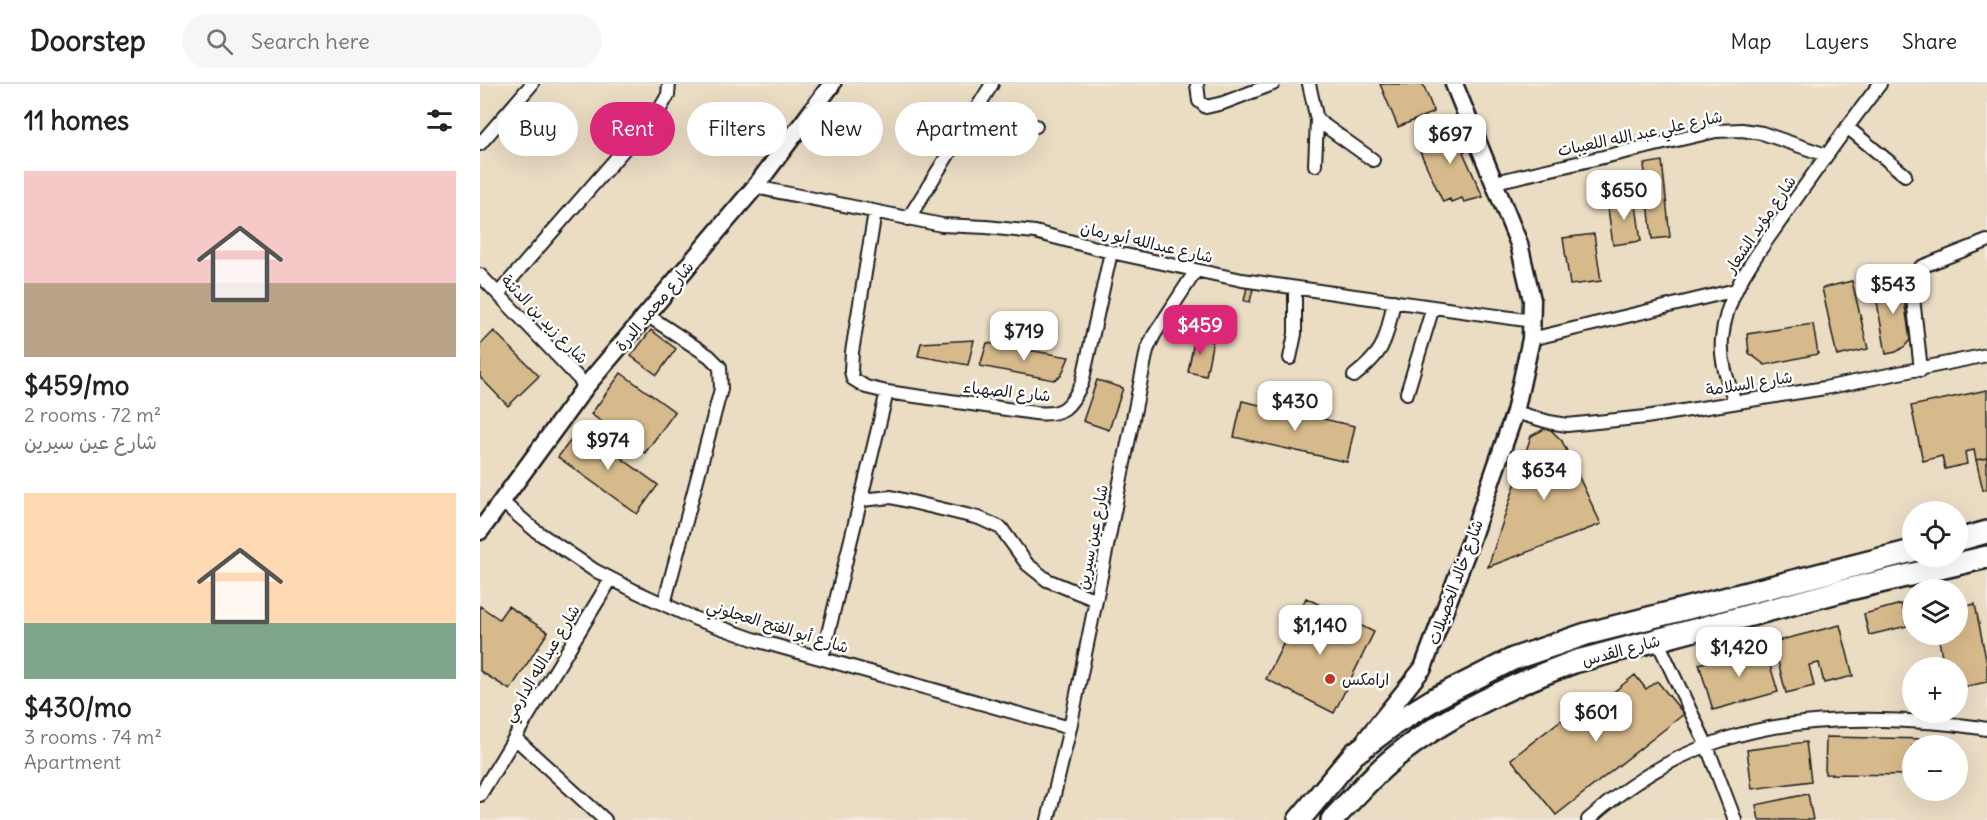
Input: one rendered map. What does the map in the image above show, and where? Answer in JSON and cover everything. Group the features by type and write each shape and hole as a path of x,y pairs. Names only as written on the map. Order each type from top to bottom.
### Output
{"highway":[{"path":"1968,537 1987,532"},
{"name":"شارع القدس","path":"1299,820 1354,754 1394,724 1436,698 1513,659 1577,636 1902,554"},
{"name":"شارع القدس","path":"1332,820 1384,766 1404,749 1485,699 1575,662 1842,591 1987,557"}],"street":[{"path":"480,144 532,84"},
{"path":"498,294 661,107 668,95 669,84"},
{"name":"شارع محمد الدرة","path":"480,531 586,386 755,187 832,84"},
{"path":"980,102 992,84"},
{"path":"1197,84 1199,102 1206,107 1273,84"},
{"path":"1309,84 1317,120 1315,165"},
{"name":"شارع خالد الخصيلات","path":"1354,754 1423,668 1515,412 1531,339 1533,321 1530,292 1519,244 1454,84"},
{"name":"شارع مؤيد الشعار","path":"1735,402 1726,374 1722,341 1726,318 1736,290 1826,155 1880,84"},
{"path":"1317,120 1374,160"},
{"path":"1847,127 1905,175"},
{"name":"شارع علي عبد الله اللعيبات","path":"1495,182 1716,131 1742,130 1762,133 1826,155"},
{"path":"908,219 947,156"},
{"name":"شارع عبدالله أبو رمان","path":"755,187 942,225 986,226 1035,232 1195,272 1533,321"},
{"name":"شارع الصهباء","path":"875,212 852,352 851,371 853,379 867,387 887,392 1050,415 1064,411 1074,400 1082,384 1111,252"},
{"path":"1921,369 1912,290 1916,273 1921,267 1987,241"},
{"name":"شارع عين سيرين","path":"1048,820 1070,728 1147,350 1154,335 1195,272"},
{"name":"شارع زيد بن الدثنة","path":"480,276 586,386"},
{"path":"1290,358 1295,334 1295,288"},
{"path":"1531,339 1736,290"},
{"path":"1354,376 1374,359 1385,342 1394,301"},
{"path":"1407,393 1433,307"},
{"path":"647,315 720,367 721,389 664,604"},
{"name":"شارع السلامة","path":"1515,412 1567,425 1646,417 1825,388 1987,355"},
{"path":"822,658 887,392"},
{"path":"861,500 891,497 979,518 1001,528 1028,564 1047,580 1096,600"},
{"name":"شارع أبو الفتح العجلوني","path":"501,501 536,531 572,557 611,579 664,604 738,635 1070,728"},
{"name":"شارع عبدالله الدارمي","path":"480,795 611,579"},
{"path":"1658,640 1706,744 1735,820"},
{"path":"1423,668 1428,689 1436,698"},
{"path":"1588,820 1654,769 1706,744 1756,730 1785,724 1844,719 1930,721 1987,729"},
{"path":"515,738 605,820"}],"shaded area":[{"path":"480,84 1987,84 1987,820 480,820"}],"building":[{"path":"1380,84 1423,84 1434,112 1398,127"},
{"path":"1459,124 1470,148 1463,152 1483,197 1464,202 1462,198 1443,202 1416,143"},
{"path":"1662,161 1670,237 1652,239 1644,164"},
{"path":"1635,198 1641,241 1613,245 1607,201"},
{"path":"1594,234 1601,281 1570,285 1563,238"},
{"path":"1901,279 1910,340 1896,352 1886,354 1874,285"},
{"path":"1852,281 1868,349 1837,356 1822,288"},
{"path":"1247,287 1253,289 1250,302 1244,301"},
{"path":"1813,324 1818,354 1765,365 1749,353 1747,334"},
{"path":"651,330 676,349 657,375 631,356"},
{"path":"494,331 539,376 508,406 480,377 480,345"},
{"path":"1195,336 1213,340 1206,376 1188,372"},
{"path":"974,340 968,365 918,356 921,343"},
{"path":"987,343 1069,357 1061,376 1054,380 980,366"},
{"path":"621,373 675,412 645,453 591,414"},
{"path":"1097,380 1123,388 1109,430 1083,421"},
{"path":"1987,390 1987,458 1976,460 1974,450 1965,452 1967,464 1945,469 1942,456 1923,461 1911,406"},
{"path":"1242,401 1355,426 1347,462 1234,437"},
{"path":"1548,427 1562,441 1601,524 1488,567 1531,436"},
{"path":"580,428 658,485 637,514 558,457"},
{"path":"1987,458 1987,489 1983,490 1976,460"},
{"path":"1306,598 1374,632 1334,713 1266,679"},
{"path":"1901,604 1902,627 1869,635 1864,614"},
{"path":"1975,604 1987,664 1987,682 1968,686 1968,657 1942,657 1940,645 1968,645 1968,606"},
{"path":"480,606 499,619 508,606 548,632 510,690 480,671"},
{"path":"1840,625 1853,676 1824,683 1819,663 1809,665 1814,686 1786,693 1773,642"},
{"path":"1764,645 1778,692 1713,710 1699,664"},
{"path":"1635,675 1646,689 1657,681 1684,714 1556,815 1511,759 1561,720 1568,728"},
{"path":"1826,737 1902,738 1902,775 1825,774"},
{"path":"1806,742 1811,781 1752,789 1747,750"},
{"path":"1808,794 1813,820 1759,820 1756,805"}],"place":[{"name":"ارامكس","path":"1330,679"}]}
